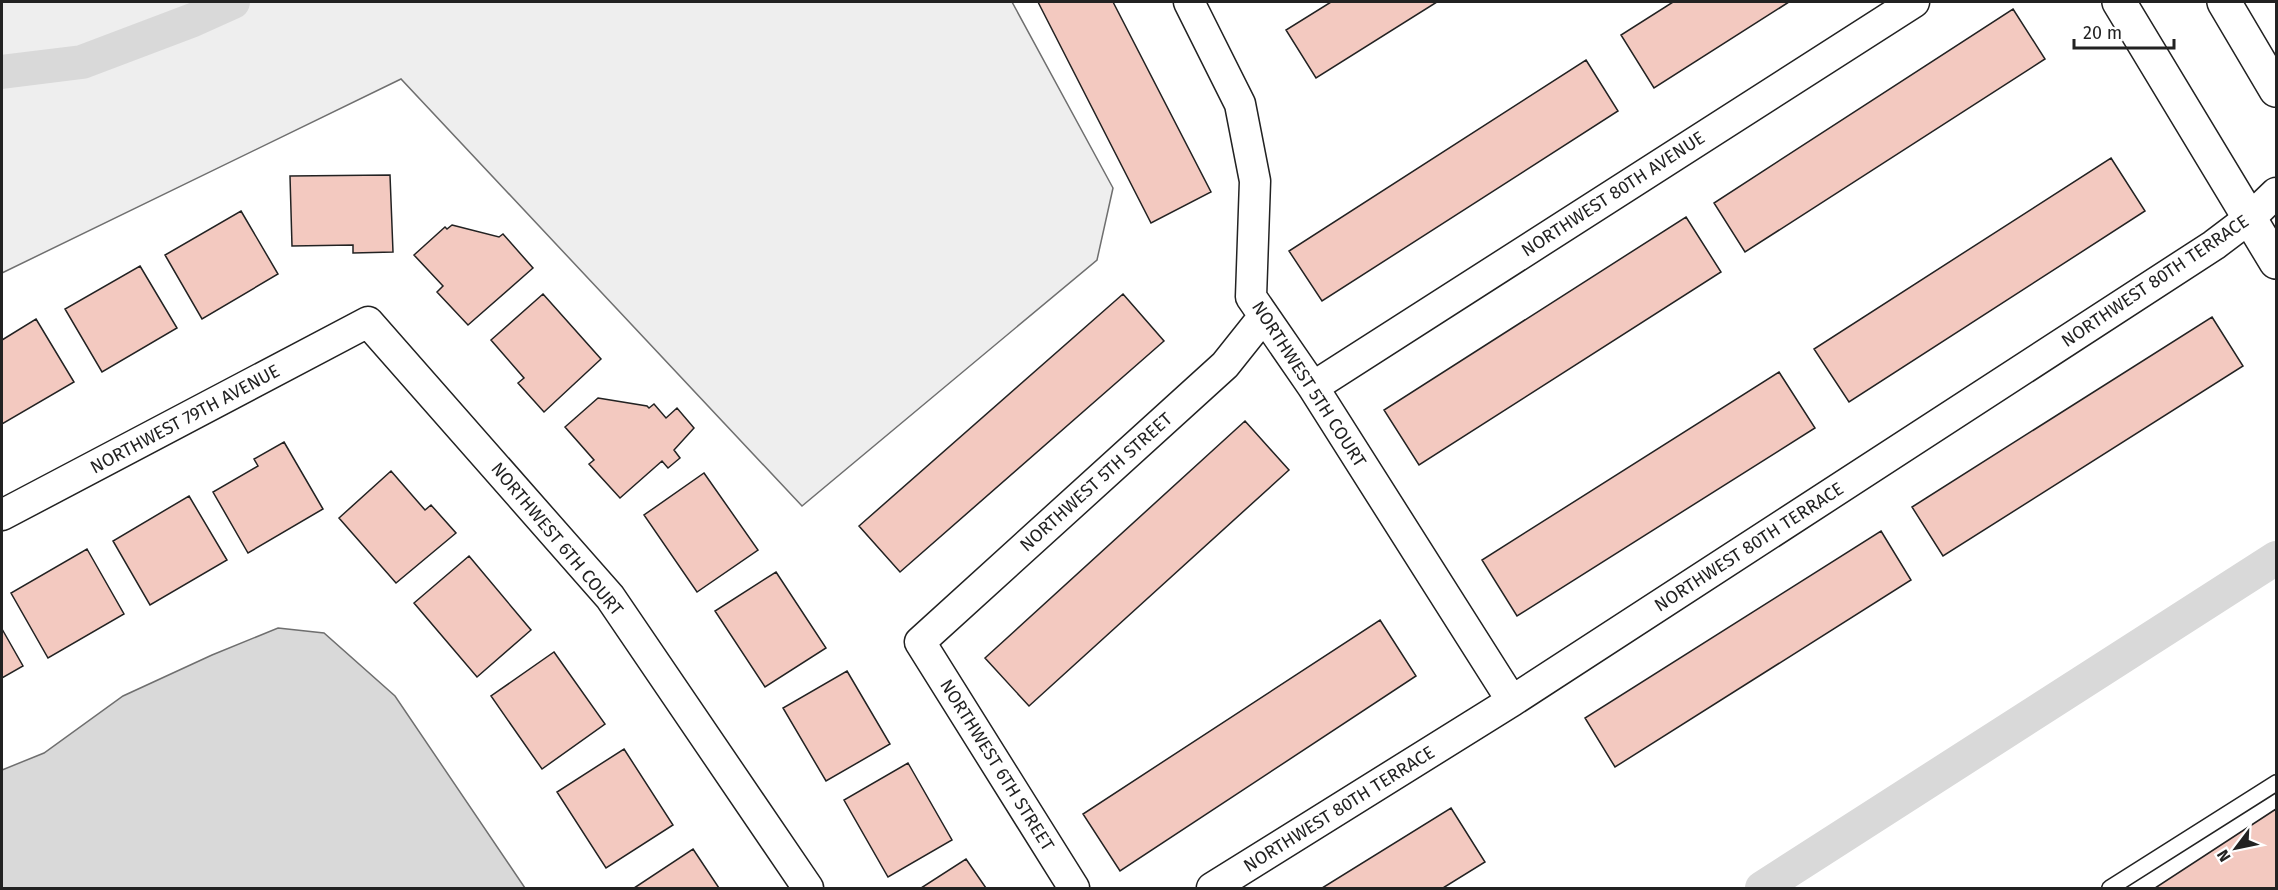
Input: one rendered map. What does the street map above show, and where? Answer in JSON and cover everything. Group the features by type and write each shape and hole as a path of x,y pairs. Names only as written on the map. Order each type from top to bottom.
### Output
{"main road":[{"path":"2120,2 2277,262"},
{"path":"2224,2 2277,90"}],"street":[{"name":"NORTHWEST 80TH AVENUE","path":"1313,387 1914,2"},
{"name":"NORTHWEST 5TH COURT","path":"1197,4 1240,104 1255,180 1251,297 1313,387 1512,701"},
{"name":"NORTHWEST 80TH TERRACE","path":"1212,888 1512,701 2214,245 2251,217 2277,193"},
{"name":"NORTHWEST 5TH STREET","path":"920,642 1225,366 1264,316"},
{"name":"NORTHWEST 79TH AVENUE","path":"2,515 368,322"},
{"name":"NORTHWEST 6TH COURT","path":"368,322 610,597 808,888"},
{"name":"NORTHWEST 6TH STREET","path":"920,642 1074,888"}],"lane":[{"path":"2110,888 2277,783"}],"shaded area":[{"path":"2,2 1012,2 1113,188 1097,260 802,506 401,79 2,273"},
{"path":"278,628 324,633 395,696 525,888 2,888 2,770 44,753 123,696"}],"building":[{"path":"1038,2 1113,2 1211,192 1151,223"},
{"path":"1331,2 1437,2 1316,78 1286,30"},
{"path":"1673,2 1789,2 1654,88 1621,35"},
{"path":"2013,9 2045,59 1745,252 1714,203"},
{"path":"1586,60 1618,111 1322,301 1289,251"},
{"path":"2111,158 2145,211 1849,402 1814,349"},
{"path":"390,175 393,252 353,253 353,245 292,246 290,176"},
{"path":"241,211 278,274 202,319 165,255"},
{"path":"1686,217 1721,272 1419,465 1384,410"},
{"path":"452,225 499,237 503,234 533,268 468,325 437,292 443,286 414,255 445,227 447,229"},
{"path":"140,266 177,328 102,372 65,309"},
{"path":"543,294 601,359 544,412 518,383 524,378 491,340"},
{"path":"1123,294 1164,341 900,572 859,526"},
{"path":"2212,317 2243,366 1943,556 1912,507"},
{"path":"36,319 74,382 2,424 2,340"},
{"path":"1779,372 1815,428 1517,616 1482,560"},
{"path":"598,398 649,408 654,404 666,418 677,408 694,428 674,450 680,458 668,468 662,461 620,498 589,464 594,460 565,427"},
{"path":"1245,421 1289,470 1029,706 985,658"},
{"path":"284,442 323,509 248,553 213,492 258,466 254,459"},
{"path":"391,471 425,510 431,505 456,533 396,583 339,518"},
{"path":"704,473 758,550 697,592 644,515"},
{"path":"189,496 227,560 150,605 113,541"},
{"path":"1881,531 1911,580 1615,767 1585,718"},
{"path":"87,549 124,614 48,658 11,593"},
{"path":"469,556 531,630 477,677 414,603"},
{"path":"776,572 826,648 765,687 715,611"},
{"path":"1380,620 1416,676 1120,871 1083,814"},
{"path":"2,629 23,666 2,678"},
{"path":"554,652 605,724 542,769 491,696"},
{"path":"847,671 890,744 826,781 783,708"},
{"path":"624,749 673,825 606,868 557,792"},
{"path":"908,763 952,840 888,877 844,800"},
{"path":"1451,808 1485,862 1443,888 1322,888"},
{"path":"2276,809 2276,888 2155,888"},
{"path":"693,849 719,888 634,888"},
{"path":"966,859 986,888 921,888"}],"waterway":[{"path":"2,72 82,62 193,20 233,2"},
{"path":"1762,888 2276,558"}]}
